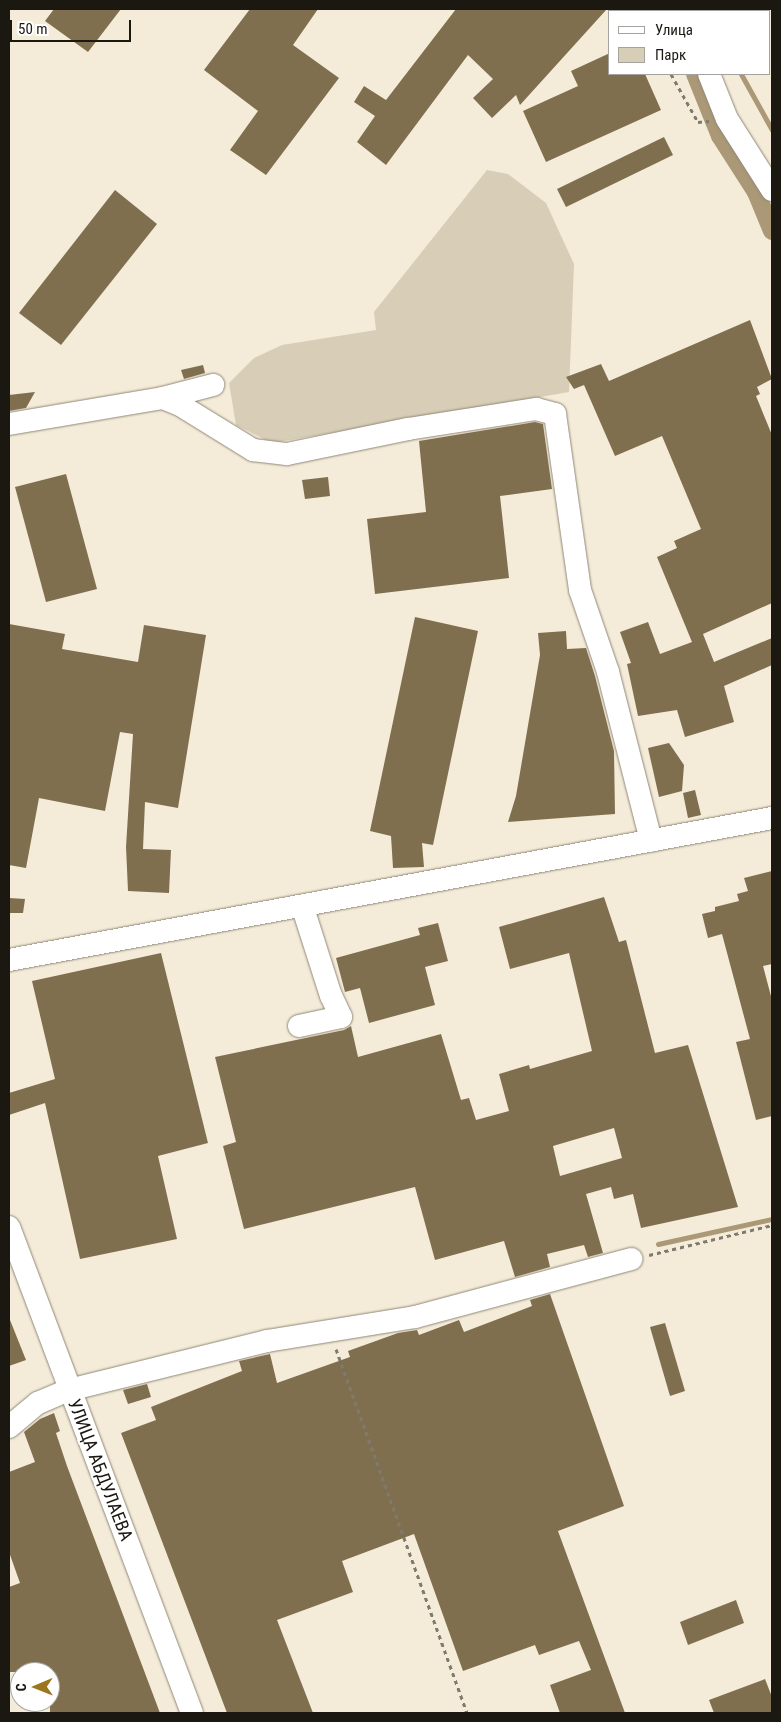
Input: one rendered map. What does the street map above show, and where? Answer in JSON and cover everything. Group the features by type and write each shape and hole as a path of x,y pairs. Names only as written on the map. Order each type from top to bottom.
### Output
{"street":[{"path":"709,75 727,119 772,190"},
{"path":"9,424 163,398 212,385"},
{"path":"163,398 180,405 253,450 269,454 287,454 408,429 536,409 554,414 580,590 608,672 651,841"},
{"path":"9,960 305,915 651,841 772,818"},
{"path":"299,1026 341,1017 331,996 305,915"},
{"name":"УЛИЦА АБДУЛАЕВА","path":"9,1227 192,1713"},
{"path":"9,1427 38,1403 69,1390 267,1341 330,1333 415,1317 631,1259"}],"path":[{"path":"672,75 698,122"},
{"path":"631,1259 772,1225"},
{"path":"330,1333 467,1713"}],"green space":[{"path":"487,170 508,174 546,203 574,264 569,392 272,443 236,425 229,383 254,358 282,345 376,330 374,312"}],"building":[{"path":"54,9 121,9 88,52 45,21"},
{"path":"250,9 318,9 293,45 339,78 266,175 230,150 258,111 204,70"},
{"path":"456,9 607,9 520,105 516,95 492,118 473,98 493,79 468,55 386,165 357,142 375,116 354,102 364,86 386,100"},
{"path":"608,54 608,75 645,75 661,110 546,162 523,111 578,86 571,71"},
{"path":"664,137 673,155 566,207 557,189"},
{"path":"115,190 157,224 61,345 19,313"},
{"path":"750,320 772,379 757,387 760,394 756,396 772,435 772,603 703,634 714,662 772,638 772,665 724,686 734,722 685,737 677,710 638,716 627,664 631,663 620,632 648,622 660,654 692,642 657,557 677,548 674,541 701,529 662,436 615,456 584,385 574,389 566,377 601,364 609,381"},
{"path":"203,365 205,373 184,379 181,370"},
{"path":"35,392 26,408 9,411 9,395"},
{"path":"535,422 543,424 552,489 500,496 509,578 375,594 367,519 426,512 419,441"},
{"path":"66,474 97,589 46,602 15,487"},
{"path":"328,477 330,496 305,499 302,480"},
{"path":"415,617 478,631 433,845 422,843 424,867 393,868 391,836 370,831"},
{"path":"9,624 65,634 62,649 138,662 144,625 206,635 178,808 145,802 143,849 171,850 169,893 128,891 126,847 133,734 120,732 105,811 39,798 26,868 9,865"},
{"path":"566,631 567,649 586,648 595,676 614,751 615,814 508,822 516,796 540,655 538,633"},
{"path":"669,743 684,765 682,791 659,797 648,748"},
{"path":"695,790 701,815 688,818 683,793"},
{"path":"772,871 772,964 763,966 772,1000 772,1116 756,1120 736,1042 750,1039 722,934 708,938 702,914 715,911 715,907 739,901 737,894 748,891 744,878"},
{"path":"604,897 619,942 626,940 655,1053 688,1045 738,1207 641,1228 633,1194 614,1199 611,1187 586,1194 603,1253 588,1257 584,1245 547,1254 550,1267 515,1277 504,1241 435,1260 415,1187 244,1229 223,1146 236,1142 215,1057 344,1030 351,1026 358,1057 441,1034 461,1100 469,1098 476,1120 509,1111 499,1074 529,1065 530,1069 592,1051 569,953 510,969 499,927","holes":["614,1128 622,1158 560,1176 553,1146"]},
{"path":"9,898 25,899 23,913 9,913"},
{"path":"438,923 448,961 425,967 435,1005 369,1023 360,988 345,992 336,958 420,935 418,928"},
{"path":"161,953 208,1143 158,1156 177,1239 80,1259 45,1103 9,1115 9,1093 55,1079 32,981"},
{"path":"550,1294 624,1506 558,1531 625,1713 560,1713 550,1685 591,1670 579,1641 539,1655 535,1645 463,1671 414,1534 342,1561 353,1592 277,1620 313,1713 227,1713 121,1433 156,1420 151,1407 242,1371 239,1361 270,1354 277,1383 350,1357 348,1351 398,1333 417,1330 419,1335 459,1320 464,1332 532,1306 530,1300"},
{"path":"9,1321 26,1360 9,1366"},
{"path":"665,1323 685,1391 670,1396 650,1327"},
{"path":"147,1384 151,1397 128,1404 123,1390"},
{"path":"54,1413 60,1431 56,1433 67,1466 160,1713 50,1713 60,1712 60,1662 10,1662 9,1672 9,1587 20,1583 9,1552 9,1472 35,1462 24,1432 40,1419"},
{"path":"736,1600 744,1623 688,1645 680,1622"},
{"path":"765,1679 772,1697 772,1713 714,1713 709,1700"}],"waterway":[{"path":"695,75 720,136 756,192 772,231"},
{"path":"742,75 772,130"},
{"path":"658,1244 772,1219"}]}
